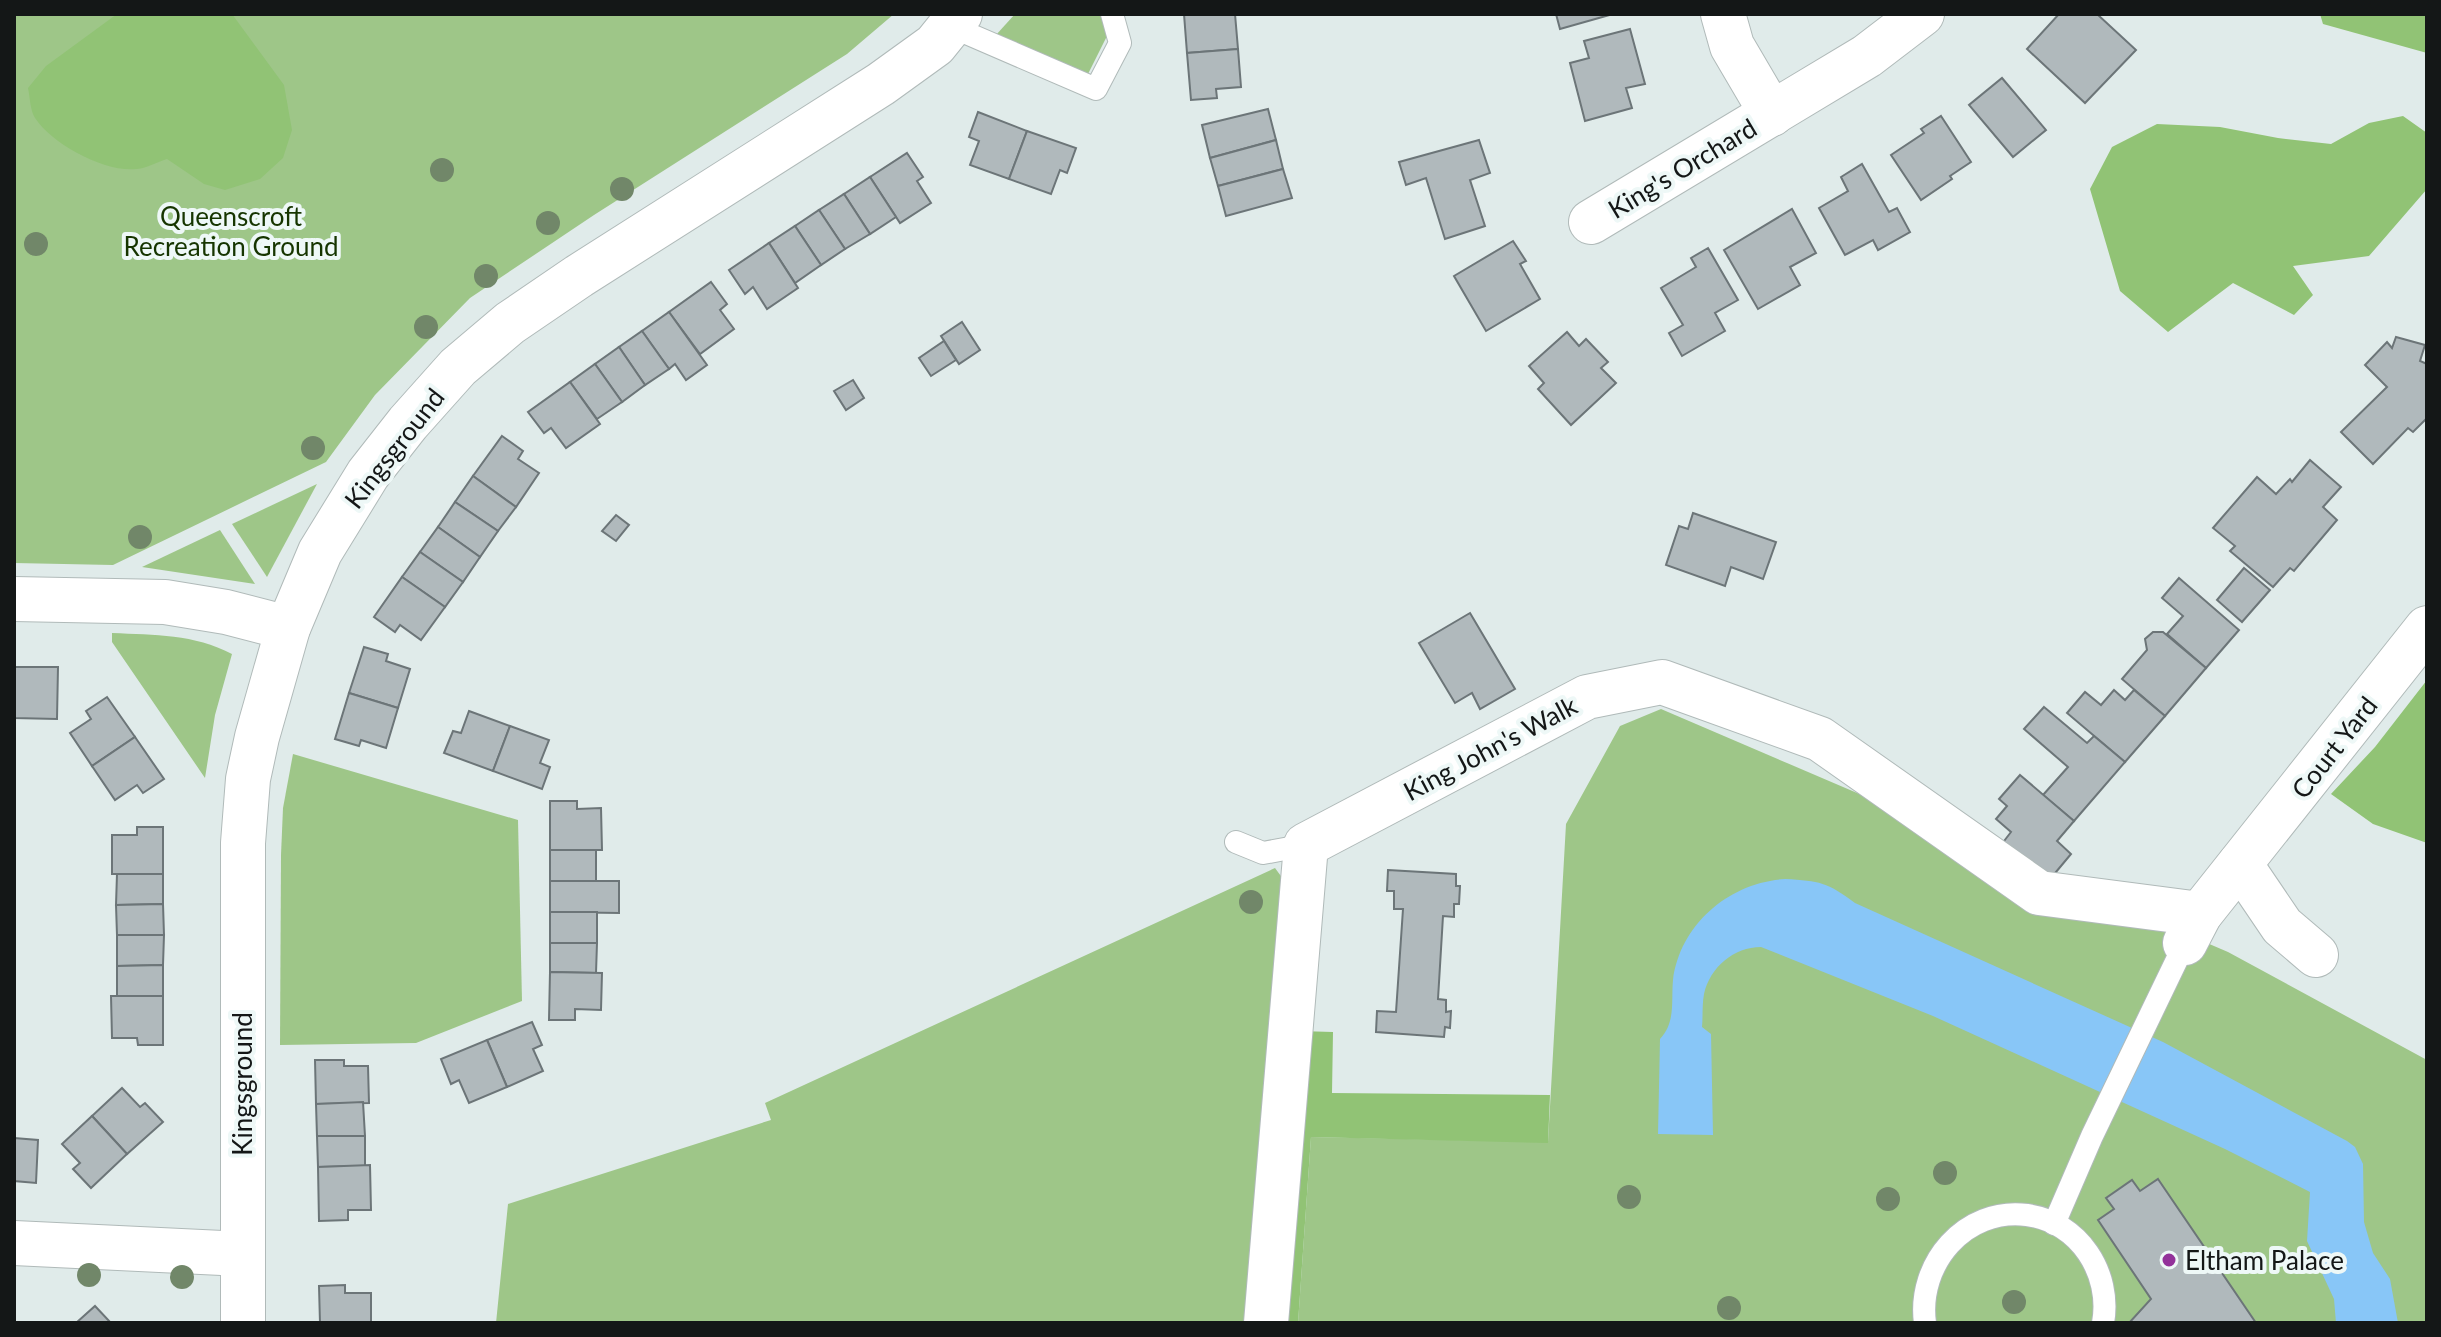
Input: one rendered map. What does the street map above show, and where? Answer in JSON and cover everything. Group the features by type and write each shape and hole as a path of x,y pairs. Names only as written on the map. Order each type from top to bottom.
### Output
{"street":[{"name":"King's Orchard","path":"1723,14 1732,46 1772,114"},
{"name":"King's Orchard","path":"1591,222 1867,56 1922,14"},
{"name":"Kingsground","path":"243,1323 243,843 248,779 288,628 320,552 368,474 458,367 510,323 881,84 935,45 955,20"},
{"path":"14,599 165,602 226,612 288,628"},
{"name":"Court Yard","path":"2192,929 2427,628"},
{"name":"King John's Walk","path":"1306,845 1587,697 1662,682 1820,739 2039,893 2192,929"},
{"path":"1266,1323 1306,845"},
{"path":"2240,864 2282,926 2316,955"},
{"path":"14,1243 243,1254"}],"lane":[{"path":"955,20 1096,89 1120,43 1112,14"},
{"path":"1236,842 1263,853 1306,845"},
{"path":"2054,1224 2192,929"},
{"path":"1925,1323 1924,1292 1933,1265 1949,1242 1972,1225 1999,1216 2027,1215 2054,1224 2076,1238 2093,1258 2103,1282 2106,1308 2103,1323"}],"green space":[{"name":"Queenscroft Recreation Ground","path":"14,14 894,14 847,54 470,298 375,395 326,462 113,565 14,563"},
{"path":"117,14 232,14 284,85 292,130 283,158 260,179 225,190 204,184 167,159 137,169 124,169 80,155 54,138 35,118 28,88 46,66"},
{"path":"1015,14 1101,14 1107,36 1088,74 996,35"},
{"path":"2320,14 2427,14 2427,53 2323,24"},
{"path":"2403,116 2427,133 2427,189 2369,256 2293,266 2313,295 2294,315 2233,283 2168,332 2120,291 2090,189 2112,147 2157,124 2220,127 2331,144 2369,123"},
{"path":"317,484 267,577 232,524"},
{"path":"220,530 255,584 142,567"},
{"path":"112,633 189,639 232,654 215,715 205,778 112,642"},
{"path":"2427,680 2427,843 2373,824 2331,794 2375,747"},
{"name":"Eltham Palace","path":"1661,709 2228,952 2427,1060 2427,1323 1298,1323 1311,1137 1548,1142 1566,824 1620,726"},
{"path":"293,754 518,820 522,1001 416,1043 280,1045 283,808"},
{"path":"1275,868 1289,887 1251,1323 496,1323 508,1204 771,1120 765,1103"},
{"path":"1299,1031 1333,1032 1332,1093 1550,1095 1548,1143 1311,1137 1298,1323 1276,1323"}],"water":[{"path":"1785,879 1830,887 1855,903 2163,1042 2347,1141 2355,1147 2363,1164 2364,1222 2373,1253 2390,1279 2398,1323 2336,1323 2334,1299 2307,1241 2310,1192 2225,1149 1933,1016 1761,947 1742,951 1725,960 1712,975 1704,994 1702,1027 1711,1034 1713,1135 1658,1134 1660,1039 1671,1018 1673,980 1686,941 1697,924 1727,898 1745,888"}],"building":[{"path":"1184,14 1235,14 1238,49 1187,53"},
{"path":"1556,14 1613,14 1560,29"},
{"path":"2059,14 2097,14 2136,50 2085,103 2027,49"},
{"path":"1630,29 1645,84 1626,88 1632,108 1585,121 1570,63 1589,58 1584,41"},
{"path":"1238,49 1241,87 1216,89 1217,98 1191,100 1187,53"},
{"path":"2002,78 2046,130 2013,157 1969,105"},
{"path":"1268,109 1276,140 1210,158 1202,125"},
{"path":"978,112 1027,131 1009,179 970,165 979,141 969,137"},
{"path":"1941,116 1971,162 1921,200 1891,155 1924,133 1921,129"},
{"path":"1027,131 1076,148 1067,173 1060,170 1051,194 1009,179"},
{"path":"1276,140 1283,169 1218,186 1210,158"},
{"path":"1479,140 1490,173 1470,180 1485,226 1445,239 1426,178 1406,185 1399,162"},
{"path":"907,153 923,177 917,181 931,203 900,223 870,177"},
{"path":"1862,164 1889,212 1897,208 1910,232 1878,250 1873,240 1845,255 1819,208 1848,191 1841,177"},
{"path":"1283,169 1292,198 1226,216 1218,186"},
{"path":"870,177 896,217 870,234 844,194"},
{"path":"844,194 870,234 845,249 819,210"},
{"path":"1792,209 1816,253 1790,267 1800,285 1758,309 1724,250"},
{"path":"819,210 845,249 821,265 795,226"},
{"path":"795,226 821,265 795,283 769,243"},
{"path":"1513,241 1526,261 1520,264 1540,299 1486,331 1454,276"},
{"path":"769,243 798,288 767,309 753,287 745,294 729,270"},
{"path":"1708,248 1738,300 1715,313 1725,331 1682,356 1669,333 1683,325 1661,288 1696,267 1691,258"},
{"path":"711,282 727,304 720,310 734,329 700,354 669,312"},
{"path":"669,312 707,365 686,380 675,364 669,369 642,331"},
{"path":"962,322 980,350 959,364 941,336"},
{"path":"642,331 669,369 645,385 619,347"},
{"path":"1567,332 1579,346 1586,339 1608,362 1601,368 1616,383 1571,425 1538,389 1544,383 1529,366"},
{"path":"2396,337 2425,345 2420,361 2427,364 2427,418 2413,432 2408,428 2373,464 2341,432 2387,387 2365,365 2387,342 2392,348"},
{"path":"944,341 956,360 931,376 919,358"},
{"path":"619,347 645,385 622,402 595,364"},
{"path":"595,364 622,402 597,419 570,382"},
{"path":"853,380 864,398 846,410 834,391"},
{"path":"570,382 600,424 566,448 551,428 544,433 528,412"},
{"path":"502,436 523,451 518,459 539,473 516,507 473,476"},
{"path":"2310,460 2341,487 2323,507 2337,520 2294,571 2290,568 2273,587 2230,551 2235,546 2213,528 2257,477 2276,494 2290,479 2292,482"},
{"path":"473,476 516,507 498,531 455,502"},
{"path":"455,502 498,531 480,557 438,527"},
{"path":"1693,513 1776,542 1763,579 1731,567 1725,586 1666,565 1679,526 1688,529"},
{"path":"616,515 629,525 616,541 602,531"},
{"path":"438,527 480,557 463,582 420,552"},
{"path":"420,552 463,582 445,607 402,577"},
{"path":"2244,568 2270,590 2242,622 2217,600"},
{"path":"402,577 445,607 421,640 400,625 395,632 374,617"},
{"path":"2179,578 2239,630 2206,668 2167,634 2183,616 2162,598"},
{"path":"1470,613 1515,689 1480,709 1472,693 1455,703 1419,643"},
{"path":"2153,632 2163,632 2206,668 2165,716 2122,679 2147,650 2145,639"},
{"path":"364,647 388,654 386,661 410,669 398,708 349,693"},
{"path":"14,667 58,667 57,719 14,718"},
{"path":"2114,690 2125,700 2134,690 2165,716 2125,762 2067,713 2085,692 2101,705"},
{"path":"349,693 398,708 386,748 361,740 359,746 335,739"},
{"path":"107,697 135,737 92,766 70,733 91,719 86,711"},
{"path":"2044,707 2087,743 2094,736 2125,762 2074,821 2043,795 2068,767 2024,729"},
{"path":"469,711 510,726 493,771 444,753 453,731 461,733"},
{"path":"510,726 549,740 540,763 550,767 542,789 493,771"},
{"path":"135,737 164,779 143,793 137,785 115,800 92,766"},
{"path":"2020,775 2074,821 2057,841 2071,854 2046,884 2001,845 2011,832 1996,819 2007,806 1999,799"},
{"path":"550,801 577,801 577,809 601,808 602,850 550,850"},
{"path":"137,827 163,827 163,874 112,874 112,835 137,835"},
{"path":"550,850 596,850 596,881 550,881"},
{"path":"1388,870 1456,874 1456,886 1460,886 1459,904 1454,904 1454,917 1443,916 1438,999 1446,1000 1446,1012 1451,1011 1450,1028 1445,1027 1444,1037 1376,1032 1377,1011 1396,1012 1403,909 1394,909 1394,891 1387,891"},
{"path":"117,874 163,874 163,904 116,905"},
{"path":"550,881 619,881 619,913 550,912"},
{"path":"163,904 164,935 117,935 116,905"},
{"path":"550,912 597,912 597,943 550,943"},
{"path":"117,935 164,935 163,965 117,966"},
{"path":"550,943 597,943 596,973 550,972"},
{"path":"163,965 163,996 117,997 117,966"},
{"path":"550,972 602,973 601,1010 575,1009 575,1020 549,1020"},
{"path":"111,996 163,996 163,1045 138,1045 137,1038 112,1038"},
{"path":"532,1022 542,1045 533,1049 543,1071 507,1087 487,1040"},
{"path":"487,1040 507,1087 469,1103 459,1080 451,1084 441,1059"},
{"path":"315,1060 344,1060 344,1066 368,1066 369,1103 316,1104"},
{"path":"122,1088 140,1107 145,1103 163,1122 127,1154 92,1116"},
{"path":"363,1102 365,1136 317,1136 316,1104"},
{"path":"92,1116 127,1154 91,1188 73,1169 80,1163 62,1144"},
{"path":"317,1136 365,1136 365,1166 318,1167"},
{"path":"14,1138 38,1140 36,1183 14,1181"},
{"path":"370,1165 371,1210 348,1210 348,1220 319,1221 318,1167"},
{"name":"Eltham Palace","path":"2158,1179 2256,1323 2129,1323 2151,1299 2098,1220 2114,1209 2106,1198 2132,1180 2140,1191"},
{"path":"345,1285 345,1293 371,1293 371,1323 320,1323 319,1286"},
{"path":"95,1306 111,1323 76,1323"}],"place":[{"name":"Eltham Palace","path":"2169,1260"}]}
